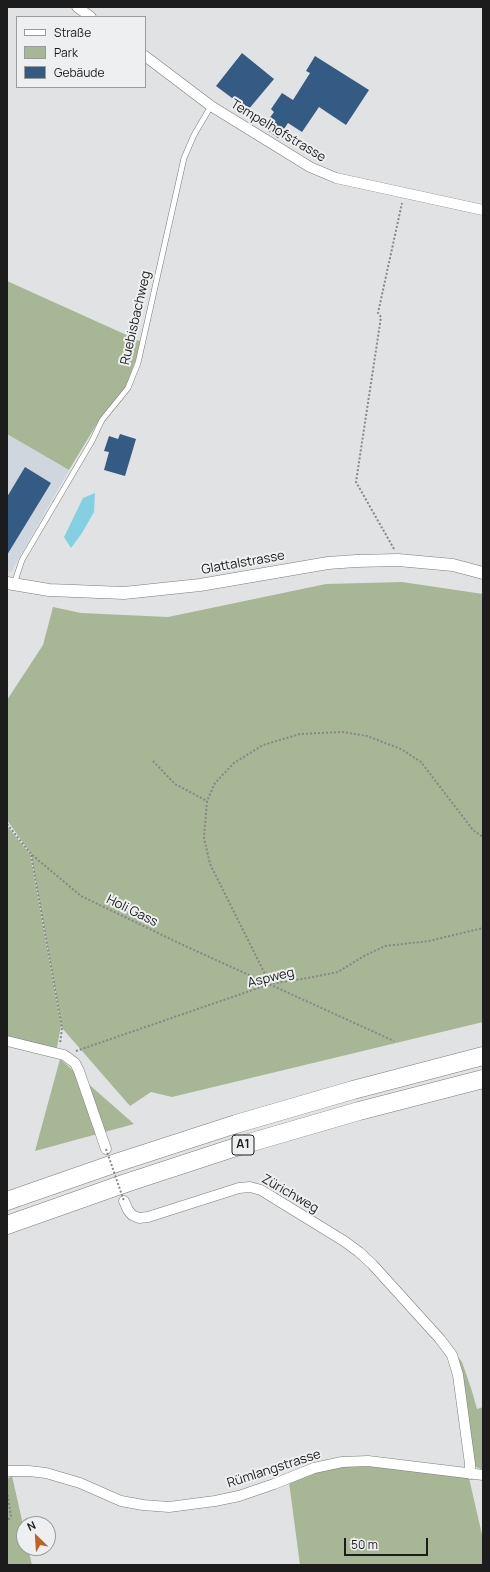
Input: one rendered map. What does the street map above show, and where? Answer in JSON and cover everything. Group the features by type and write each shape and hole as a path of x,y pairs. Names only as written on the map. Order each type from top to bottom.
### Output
{"highway":[{"name":"A1","path":"7,1201 119,1162 236,1124 353,1090 483,1056"},
{"name":"A1","path":"7,1224 119,1185 235,1148 359,1111 483,1079"}],"street":[{"path":"77,7 90,16"},
{"name":"Tempelhofstrasse","path":"146,57 211,106 310,167 336,178 483,210"},
{"name":"Glattalstrasse","path":"11,584 49,590 124,593 200,585 328,563 356,561 398,560 453,565 483,572"},
{"path":"7,1040 61,1055 74,1064 79,1071 106,1148"},
{"name":"Zürichweg","path":"124,1200 132,1215 140,1218 148,1217 239,1188 250,1187 260,1190 344,1241 359,1252 372,1264 440,1339 452,1355 458,1375 470,1464 470,1474"},
{"name":"Rümlangstrasse","path":"7,1471 46,1473 80,1483 121,1501 143,1505 169,1506 214,1501 239,1496 314,1468 342,1462 368,1461 483,1476"}],"lane":[{"name":"Ruebisbachweg","path":"11,584 22,560 88,448 102,420 128,388 138,363 184,158 194,135 211,106"}],"path":[{"path":"398,560 396,552 356,482 381,317 378,313 404,192"},
{"path":"270,984 210,864 204,838 207,801 215,783 234,763 263,745 300,734 343,732 367,736 401,749 421,762 473,830 483,837"},
{"path":"153,761 175,784 207,801"},
{"name":"Holi Gass","path":"7,824 31,854 81,896 182,945 394,1041"},
{"path":"31,854 62,1028 61,1055"},
{"name":"Aspweg","path":"61,1055 270,984 338,972 364,956 385,946 428,942 483,928"},
{"path":"106,1148 124,1200"},
{"path":"7,1491 11,1516 7,1522"}],"shaded area":[{"path":"7,434 69,470 11,572 7,571"}],"green space":[{"path":"7,281 142,342 126,387 101,417 69,470 7,434"},
{"path":"402,582 483,594 483,1022 172,1097 151,1092 130,1106 62,1028 31,854 7,820 7,700 43,645 53,607 81,613 168,617 326,584"},
{"path":"7,826 30,854 61,1026 56,1052 7,1038"},
{"path":"60,1059 134,1124 35,1151"},
{"path":"454,1352 462,1362 477,1409 483,1407 483,1470 476,1467 473,1463"},
{"path":"367,1464 469,1478 483,1539 483,1565 300,1565 289,1482 321,1469"},
{"path":"12,1476 21,1516 16,1516 16,1556 30,1556 32,1565 7,1565 7,1479"}],"water":[{"path":"95,493 94,512 71,548 64,537 83,498"}],"building":[{"path":"242,53 274,79 248,110 216,86"},
{"path":"315,56 369,90 346,125 319,107 302,132 288,123 278,138 263,127 274,112 271,109 282,93 293,100 310,73 306,71"},
{"path":"120,434 136,439 125,476 104,470 109,452 104,451 109,436 118,439"},
{"path":"25,467 51,483 7,555 7,497"}]}
